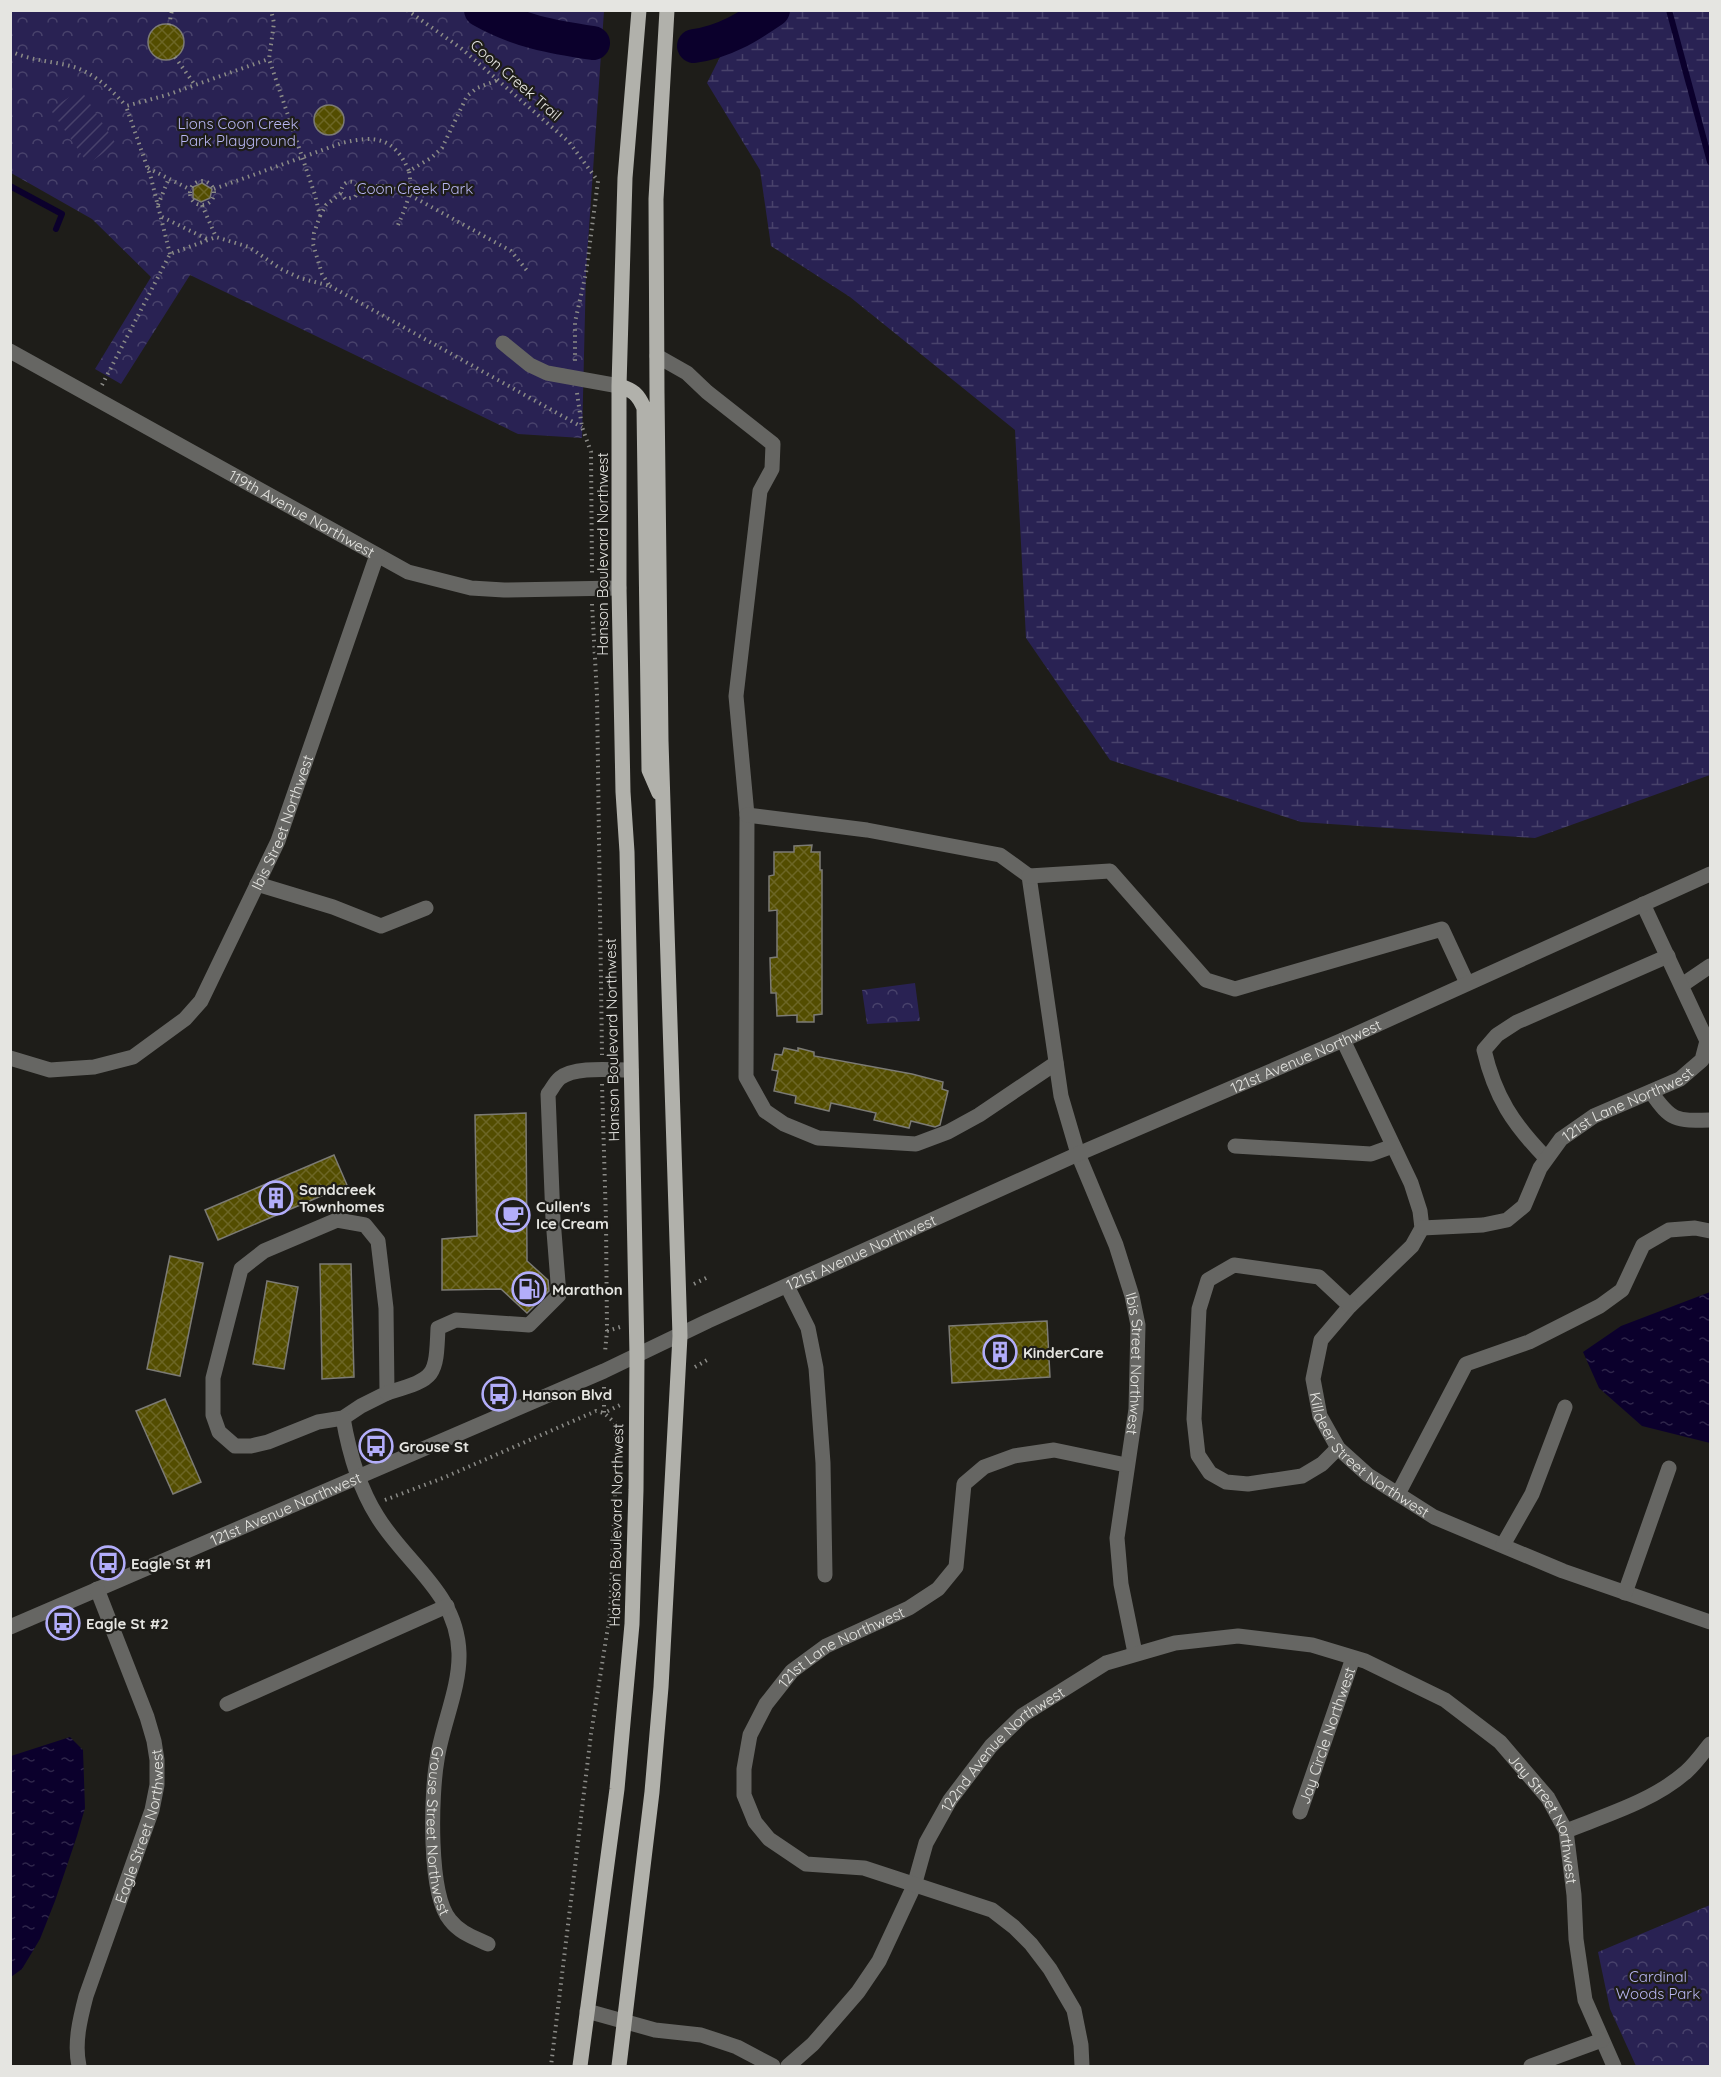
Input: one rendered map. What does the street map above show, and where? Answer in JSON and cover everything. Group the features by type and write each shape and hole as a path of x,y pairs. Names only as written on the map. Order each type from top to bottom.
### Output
{"main road":[{"name":"Hanson Boulevard Northwest","path":"580,2067 617,1790 632,1624 636,1490 637,1356 619,588 619,386 625,178 639,10"},
{"path":"618,2067 652,1792 665,1641 680,1336 663,801 657,356 656,199 667,10"},
{"path":"619,386 633,390 640,397 644,408 650,770 663,801"}],"street":[{"path":"503,343 530,365 547,373 619,386"},
{"name":"119th Avenue Northwest","path":"10,351 408,572 471,588 504,590 619,588"},
{"path":"657,356 687,373 707,392 773,444 772,469 760,491 736,696 747,815 746,1077 765,1112 784,1124 818,1138 916,1144 948,1132 1056,1063"},
{"name":"Ibis Street Northwest","path":"10,1058 50,1070 94,1067 133,1057 185,1019 201,1001 278,841 377,555"},
{"path":"747,815 867,830 1000,855 1029,876 1110,871 1206,980 1235,989 1442,930 1467,983"},
{"name":"121st Avenue Northwest","path":"10,1627 637,1356 1078,1154 1343,1040 1710,874"},
{"name":"Ibis Street Northwest","path":"1029,876 1060,1096 1078,1154 1116,1245 1132,1296 1138,1325 1136,1409 1117,1538 1121,1584 1135,1653"},
{"path":"257,884 333,907 381,926 426,908"},
{"name":"121st Lane Northwest","path":"1422,1228 1483,1225 1507,1220 1524,1206 1539,1168 1561,1139 1594,1116 1680,1080 1707,1055 1707,1041 1643,904"},
{"path":"1546,1158 1524,1135 1507,1112 1489,1071 1484,1050 1497,1035 1517,1022 1668,956"},
{"path":"1682,985 1710,966"},
{"path":"1343,1040 1411,1183 1420,1210 1422,1228"},
{"path":"387,1393 386,1308 378,1241 365,1225 337,1220 264,1251 241,1269 213,1378 213,1415 219,1432 235,1446 251,1446 268,1442 318,1422 343,1418 387,1393 427,1378 435,1369 438,1328 456,1320 529,1325 559,1296 553,1219 548,1094 558,1080 570,1072 631,1070"},
{"path":"1651,1092 1664,1112 1675,1118 1685,1121 1710,1120"},
{"path":"1234,1146 1371,1154 1393,1146"},
{"name":"Killdeer Street Northwest","path":"1422,1228 1412,1245 1350,1306 1321,1340 1312,1379 1320,1416 1338,1448 1368,1475 1434,1516 1563,1570 1710,1622"},
{"path":"1398,1494 1466,1364 1529,1342 1600,1306 1622,1290 1643,1245 1669,1230 1695,1228 1710,1231"},
{"path":"1338,1448 1322,1464 1302,1476 1248,1484 1226,1482 1210,1473 1198,1455 1194,1419 1199,1309 1208,1280 1234,1265 1319,1277 1350,1306"},
{"path":"787,1286 808,1328 816,1368 823,1463 825,1575"},
{"path":"1503,1545 1532,1494 1565,1407"},
{"name":"Grouse Street Northwest","path":"343,1418 348,1448 377,1518 416,1567 433,1584 447,1606 456,1632 459,1653 458,1679 450,1700 435,1777 432,1828 436,1871 440,1899 448,1918 462,1932 488,1944"},
{"name":"121st Lane Northwest","path":"1082,2067 1081,2045 1074,2010 1050,1970 1031,1944 1014,1927 992,1910 864,1868 806,1864 769,1839 755,1822 744,1796 744,1769 750,1735 766,1704 792,1671 826,1646 909,1608 938,1589 956,1567 964,1484 984,1467 1014,1456 1054,1450 1126,1465"},
{"path":"1625,1593 1669,1468"},
{"name":"Eagle Street Northwest","path":"79,2067 78,2041 83,2007 152,1810 157,1785 157,1760 147,1717 97,1589"},
{"path":"228,1704 447,1606"},
{"name":"122nd Avenue Northwest","path":"788,2067 813,2044 858,1992 879,1961 914,1886 926,1843 950,1800 991,1746 1023,1715 1059,1690 1106,1663 1175,1643 1238,1636 1312,1645 1353,1658"},
{"name":"Jay Circle Northwest","path":"1300,1812 1353,1658"},
{"name":"Jay Street Northwest","path":"1353,1658 1365,1661 1445,1700 1500,1742 1548,1797 1566,1831 1574,1895 1576,1939 1585,2000 1614,2067"},
{"path":"1566,1831 1664,1789 1687,1772 1710,1744"},
{"path":"587,2011 655,2030 701,2035 737,2047 773,2067"},
{"path":"1532,2067 1602,2040"}],"path":[{"path":"169,25 172,10"},
{"path":"271,10 274,23 269,59 303,157 320,216"},
{"name":"Coon Creek Trail","path":"406,10 462,49 569,142 598,181"},
{"path":"10,51 34,60 74,68 89,74 126,106 147,168 170,254"},
{"path":"175,57 195,85"},
{"path":"126,106 269,59"},
{"path":"409,171 442,148 466,96 477,88 498,80"},
{"path":"214,189 342,142 370,137 390,145 406,163 409,171 412,189 398,225"},
{"path":"147,168 190,190 193,200 202,204 216,237"},
{"path":"158,205 169,178"},
{"path":"190,190 195,183 202,181 209,183 214,189"},
{"path":"330,286 319,265 314,233 326,205 349,182 358,186 386,186 410,195 511,251 529,273"},
{"path":"340,193 345,199 355,197 358,186"},
{"path":"202,204 212,200 214,189"},
{"path":"161,217 207,239"},
{"path":"95,397 170,254 216,237 249,247 281,269 300,278 330,286 582,427"},
{"path":"592,590 597,695 607,1331 636,1318"},
{"path":"678,1293 708,1276"},
{"path":"371,1505 443,1478 596,1411 604,1413 615,1423 617,1450 610,1614 591,1734 551,2067"}],"green space":[{"name":"Coon Creek Park","path":"11,11 604,11 586,272 582,438 518,434 190,275 121,384 95,369 151,277 92,219 11,173"},
{"path":"743,11 1710,11 1710,775 1535,838 1301,822 1110,760 1026,638 1015,430 850,297 771,246 760,170 707,83"},
{"path":"81,90 116,144 88,164 50,109"},
{"path":"915,983 920,1021 867,1024 862,990"},
{"name":"Cardinal Woods Park","path":"1710,1905 1710,2066 1636,2066 1610,2009 1598,1952"}],"water":[{"path":"1710,1292 1710,1443 1642,1426 1599,1388 1583,1352 1621,1326"},
{"path":"70,1737 83,1750 85,1808 55,1901 40,1939 22,1969 11,1977 11,1756"}],"building":[{"path":"166,24 179,29 184,42 179,55 166,60 153,55 148,42 153,29"},
{"path":"329,105 340,109 344,120 340,131 329,135 318,131 314,120 318,109"},
{"path":"202,183 212,189 210,198 201,202 193,198 193,187"},
{"path":"812,845 811,852 820,852 820,870 822,870 822,1014 814,1015 814,1022 797,1022 797,1015 777,1016 776,993 771,993 770,958 777,957 777,910 769,911 769,876 774,875 774,852 794,852 794,846"},
{"path":"784,1048 798,1051 798,1048 814,1052 814,1056 943,1082 942,1089 948,1091 940,1125 935,1127 911,1121 909,1128 874,1120 876,1113 831,1103 829,1111 795,1103 796,1096 774,1091 778,1071 772,1070 775,1054 782,1055"},
{"path":"526,1113 527,1261 548,1280 549,1291 527,1313 501,1289 442,1290 442,1239 477,1236 475,1115"},
{"name":"Sandcreek Townhomes","path":"334,1155 347,1185 218,1240 205,1210"},
{"path":"170,1256 203,1263 180,1376 147,1369"},
{"path":"320,1264 351,1264 354,1377 322,1379"},
{"path":"267,1281 298,1287 284,1369 253,1364"},
{"name":"KinderCare","path":"1047,1321 1050,1377 952,1383 949,1326"},
{"path":"165,1399 201,1482 173,1494 136,1411"}],"waterway":[{"path":"481,10 508,23 536,32 593,43"},
{"path":"694,46 735,33 773,10"},
{"path":"1669,10 1710,162"},
{"path":"10,186 62,214 56,229"}],"place":[{"name":"Sandcreek Townhomes","path":"276,1198"},
{"name":"Cullen's Ice Cream","path":"513,1215"},
{"name":"Marathon","path":"529,1289"},
{"name":"KinderCare","path":"1000,1352"},
{"name":"Hanson Blvd","path":"499,1394"},
{"name":"Grouse St","path":"376,1446"},
{"name":"Eagle St #1","path":"108,1563"},
{"name":"Eagle St #2","path":"63,1623"}],"park label":[{"name":"Lions Coon Creek Park Playground","path":"238,132"}]}
